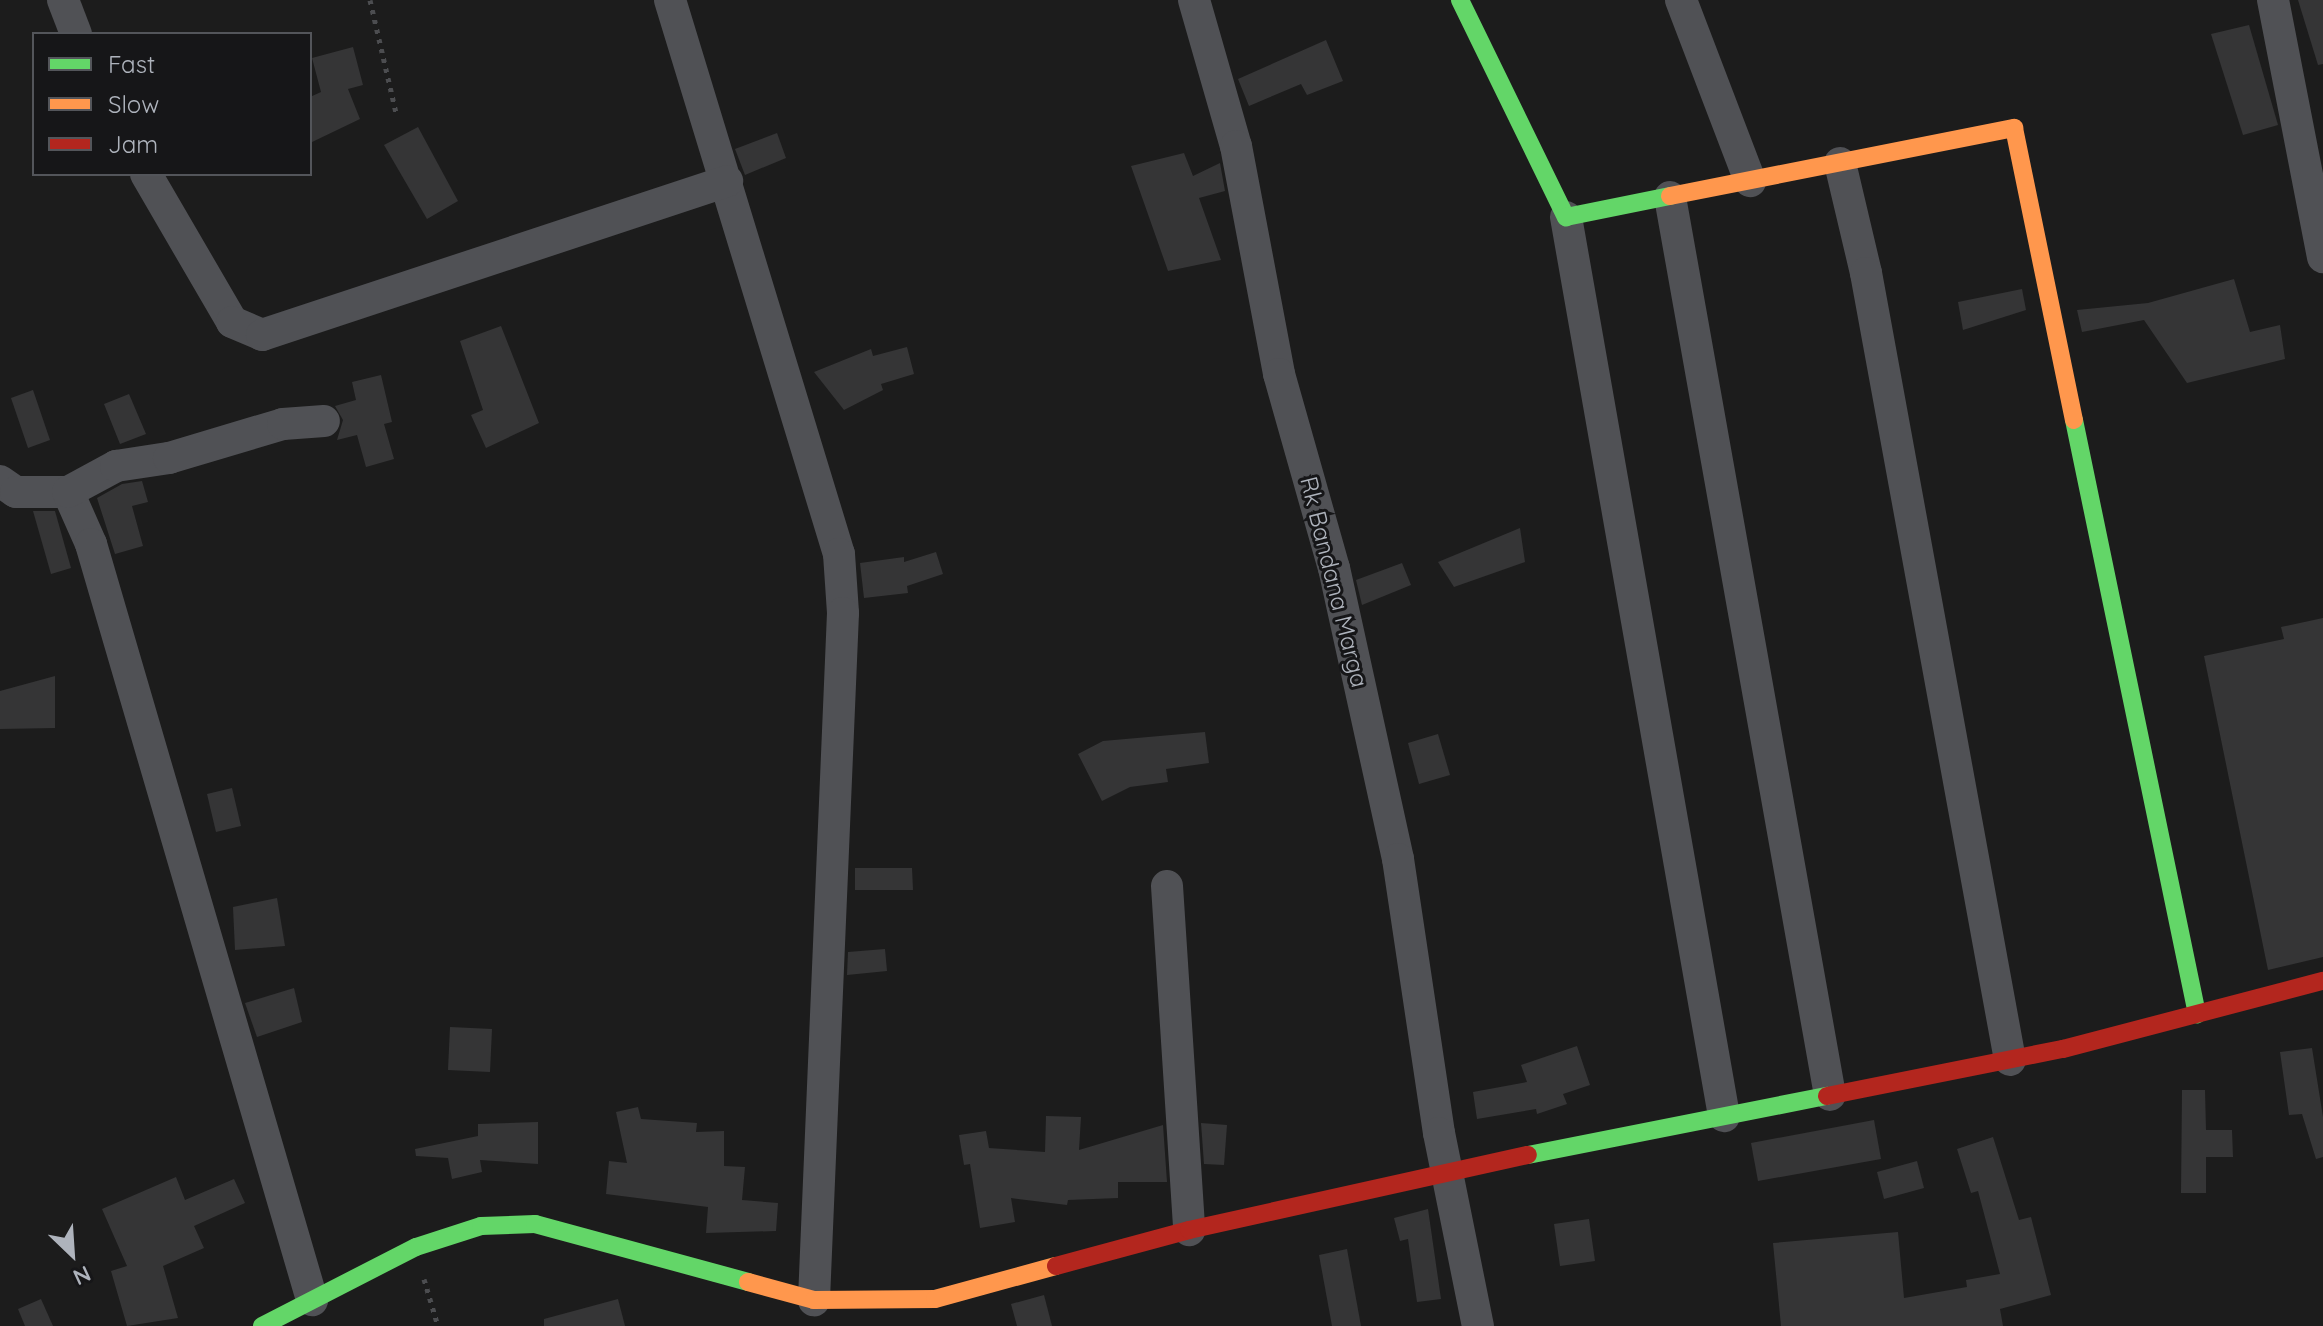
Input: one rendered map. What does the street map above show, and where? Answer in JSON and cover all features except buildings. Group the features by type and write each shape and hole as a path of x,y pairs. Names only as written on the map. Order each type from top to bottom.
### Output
{"street":[{"path":"63,0 75,32"},
{"path":"670,0 727,181 840,569 843,613 814,1300"},
{"name":"Rk Bandana Marga","path":"1194,0 1236,146 1279,374 1334,568 1398,859 1448,1171 1478,1326"},
{"path":"1460,0 1566,217 1724,1116"},
{"path":"1681,0 1750,181"},
{"path":"2273,0 2323,257"},
{"path":"1566,217 2014,128 2197,1014"},
{"path":"1840,163 1866,273 2010,1060"},
{"path":"147,176 232,322 262,335 727,181"},
{"path":"1670,197 1830,1095"},
{"path":"0,481 16,492 68,492 116,466 169,458 283,424 324,421"},
{"path":"68,492 91,544 312,1300"},
{"path":"1167,886 1189,1230"},
{"path":"262,1326 416,1247 481,1226 535,1224 814,1300 935,1299 1189,1230 1448,1171 2010,1060 2323,981"}],"path":[{"path":"370,0 396,113"},
{"path":"416,1247 438,1326"}],"traffic: fast":[{"path":"1460,0 1566,217 1670,196"},
{"path":"2074,420 2197,1014"},
{"path":"1528,1155 1827,1096"},
{"path":"262,1326 416,1247 481,1226 535,1224 748,1282"}],"traffic: slow":[{"path":"1670,196 2014,128 2074,420"},
{"path":"748,1282 814,1300 935,1299 1056,1266"}],"traffic: jam":[{"path":"1827,1096 2063,1049 2323,981"},
{"path":"1056,1266 1189,1230 1528,1155"}]}
